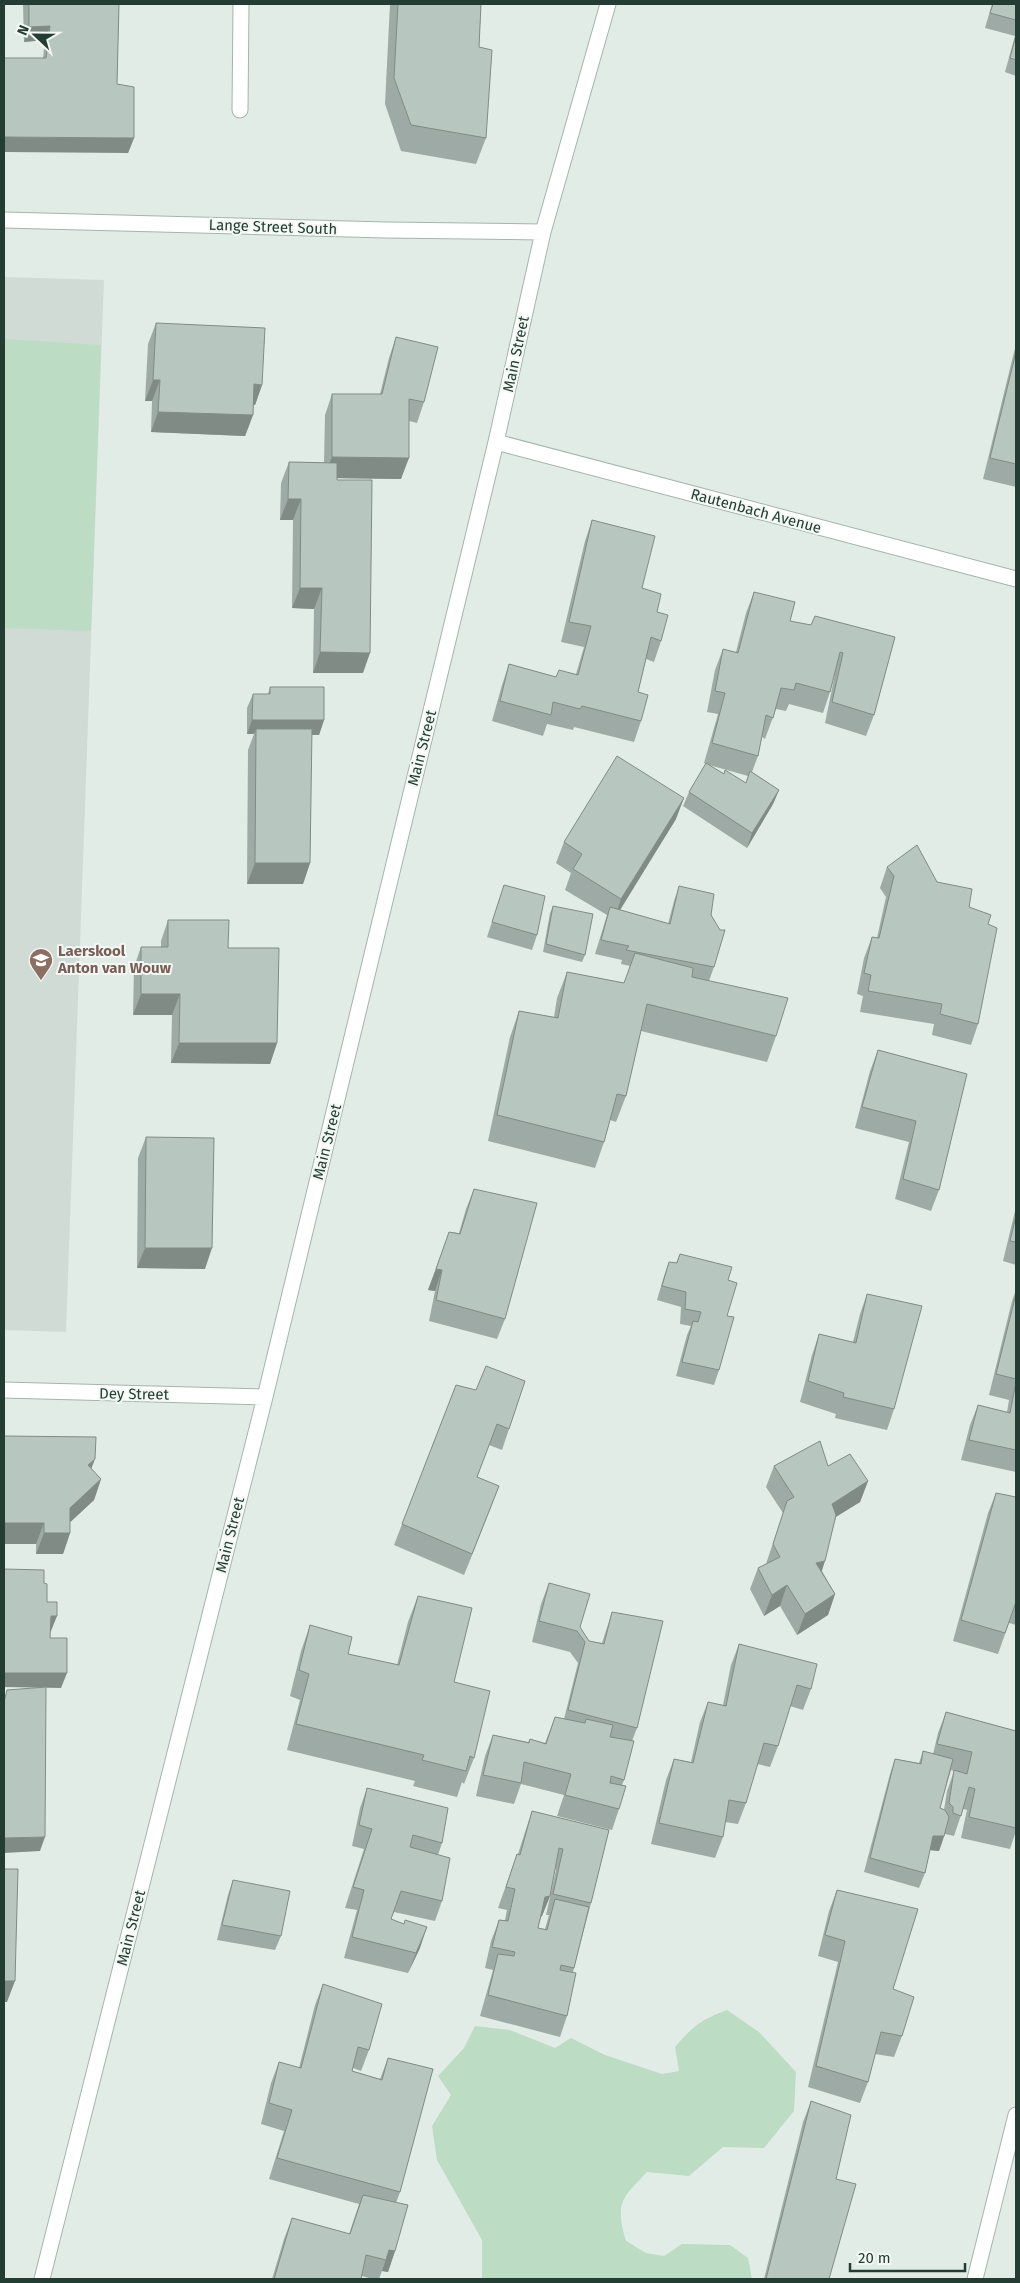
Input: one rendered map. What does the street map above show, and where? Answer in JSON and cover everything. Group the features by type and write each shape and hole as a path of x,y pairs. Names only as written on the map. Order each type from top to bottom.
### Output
{"street":[{"path":"240,110 241,4"},
{"name":"Main Street","path":"42,2279 265,1397 496,442 543,232 608,4"},
{"name":"Lange Street South","path":"4,220 543,232"},
{"name":"Rautenbach Avenue","path":"496,442 1016,579"},
{"name":"Dey Street","path":"4,1390 265,1397"},
{"path":"975,2279 1016,2115"}],"shaded area":[{"name":"Laerskool Anton van Wouw","path":"4,277 104,280 66,1332 4,1330"}],"green space":[{"path":"4,339 101,345 91,631 4,628"},
{"path":"727,2010 759,2032 796,2072 794,2111 764,2148 723,2147 689,2176 647,2172 626,2196 621,2210 621,2218 626,2241 646,2253 664,2256 682,2244 730,2245 748,2258 752,2279 482,2279 482,2240 437,2160 432,2126 451,2095 438,2076 464,2048 475,2026 510,2030 555,2048 571,2038 605,2055 662,2074 679,2071 675,2047 687,2034 704,2020"}],"building":[{"path":"29,4 119,4 117,84 134,87 134,138 4,137 4,58 46,58 50,26 29,27"},
{"path":"398,4 481,4 479,47 492,50 486,138 411,125 394,78"},
{"path":"993,4 1016,4 1016,20 990,13"},
{"path":"1016,35 1016,60 1010,58"},
{"path":"156,323 265,328 262,385 254,384 253,415 158,412 160,380 153,380"},
{"path":"396,337 438,347 424,402 409,399 409,458 332,457 332,394 382,394"},
{"path":"1016,352 1016,464 990,458"},
{"path":"289,462 337,463 337,480 372,480 370,653 320,652 322,588 300,588 301,499 288,499"},
{"path":"592,520 655,536 642,588 661,594 657,612 668,615 661,641 651,637 638,692 648,695 641,721 582,706 580,709 553,702 551,715 500,701 509,664 556,677 559,670 578,675 591,626 569,622"},
{"path":"754,592 795,602 790,621 811,625 815,616 895,637 874,715 832,702 843,653 840,652 830,692 796,683 794,690 781,688 773,718 766,715 758,756 712,743 725,693 715,691 723,649 738,653"},
{"path":"270,687 324,687 324,720 252,720 253,694 270,694"},
{"path":"256,729 312,729 310,863 255,863"},
{"path":"617,756 684,798 621,899 573,869 582,854 564,842"},
{"path":"706,763 724,774 725,770 746,783 750,771 779,790 752,833 689,792"},
{"path":"917,845 937,882 972,889 969,907 991,915 988,924 997,928 978,1024 940,1014 942,1004 868,991 871,975 864,973 872,937 879,938 894,876 887,867"},
{"path":"504,885 545,896 537,935 492,922"},
{"path":"679,886 714,894 711,915 720,930 725,930 714,967 626,950 629,946 601,940 610,907 670,924"},
{"path":"553,906 593,914 585,955 546,944"},
{"path":"168,920 229,920 228,948 279,948 277,1043 179,1043 180,994 141,994 141,947 168,947"},
{"path":"635,953 693,968 692,977 788,998 776,1036 647,1004 626,1096 617,1094 604,1142 497,1115 519,1011 558,1018 567,972 624,983"},
{"path":"878,1050 967,1074 939,1190 903,1179 916,1121 862,1107"},
{"path":"146,1137 214,1138 212,1248 145,1248"},
{"path":"474,1189 537,1203 505,1319 436,1300 442,1270 436,1269 449,1232 460,1234"},
{"path":"1016,1216 1016,1242 1010,1241"},
{"path":"680,1254 732,1267 728,1280 737,1283 727,1316 734,1317 719,1370 682,1362 693,1321 698,1322 701,1312 685,1309 686,1292 662,1286 669,1262 677,1263"},
{"path":"867,1294 922,1306 894,1409 843,1397 844,1393 808,1381 819,1334 856,1343"},
{"path":"1016,1294 1016,1379 996,1374"},
{"path":"486,1366 525,1381 509,1429 497,1424 477,1477 499,1486 472,1554 402,1524 456,1385 476,1390"},
{"path":"1016,1382 1016,1450 969,1440 978,1405 1010,1413"},
{"path":"4,1436 96,1437 95,1459 88,1465 101,1479 70,1508 70,1533 44,1533 44,1523 4,1523"},
{"path":"820,1441 828,1466 850,1454 868,1481 832,1504 836,1515 825,1561 816,1563 835,1594 805,1614 787,1585 772,1595 758,1568 780,1557 773,1544 787,1501 794,1497 774,1466"},
{"path":"996,1493 1016,1497 1016,1602 1005,1633 961,1620"},
{"path":"4,1569 44,1570 44,1583 47,1584 47,1602 57,1602 57,1616 51,1616 50,1638 67,1638 67,1673 4,1673"},
{"path":"549,1583 590,1594 580,1627 589,1641 604,1644 612,1612 663,1621 637,1728 568,1710 585,1642 577,1631 539,1621"},
{"path":"418,1596 472,1608 454,1682 490,1691 474,1758 470,1756 466,1771 422,1760 424,1755 296,1724 309,1674 299,1670 310,1625 352,1637 348,1654 399,1665"},
{"path":"739,1644 817,1664 811,1689 797,1685 778,1746 764,1743 746,1803 729,1800 723,1837 659,1823 674,1759 693,1763 708,1702 726,1706"},
{"path":"46,1687 45,1837 4,1838 4,1702 7,1690"},
{"path":"946,1712 1016,1731 1016,1828 969,1817 975,1789 969,1787 961,1816 953,1813 953,1807 949,1803 954,1770 967,1774 972,1752 937,1744"},
{"path":"555,1717 585,1723 586,1719 613,1725 610,1737 634,1741 624,1780 611,1776 610,1783 626,1786 619,1809 565,1795 571,1774 524,1762 521,1783 483,1775 493,1735 529,1743 530,1739 546,1744"},
{"path":"923,1751 953,1759 940,1808 945,1810 949,1817 944,1836 933,1836 925,1873 870,1858 895,1759 921,1764"},
{"path":"367,1788 448,1808 442,1843 413,1835 410,1847 450,1858 442,1901 401,1891 391,1919 404,1924 405,1920 427,1927 416,1953 352,1937 364,1890 353,1887 372,1829 359,1825"},
{"path":"532,1811 609,1830 591,1903 553,1894 563,1849 559,1848 550,1896 545,1897 538,1928 547,1930 555,1899 589,1907 574,1968 561,1965 560,1970 576,1973 567,2016 488,1995 498,1954 514,1956 515,1952 492,1947 499,1920 508,1921 515,1889 506,1887 517,1854 520,1855"},
{"path":"4,1869 18,1869 15,1981 4,1981"},
{"path":"233,1880 290,1891 281,1936 222,1925"},
{"path":"837,1890 918,1909 893,1989 914,1997 902,2036 881,2032 868,2082 816,2066 845,1941 825,1935"},
{"path":"323,1984 382,2004 369,2050 358,2047 352,2071 382,2080 388,2058 433,2069 400,2192 277,2158 292,2110 269,2103 279,2062 301,2068"},
{"path":"811,2101 851,2115 836,2179 856,2184 829,2279 766,2279"},
{"path":"363,2195 408,2205 395,2251 389,2250 386,2260 366,2255 361,2279 274,2279 292,2218 350,2234"}],"place":[{"name":"Laerskool Anton van Wouw","path":"41,981"}]}
